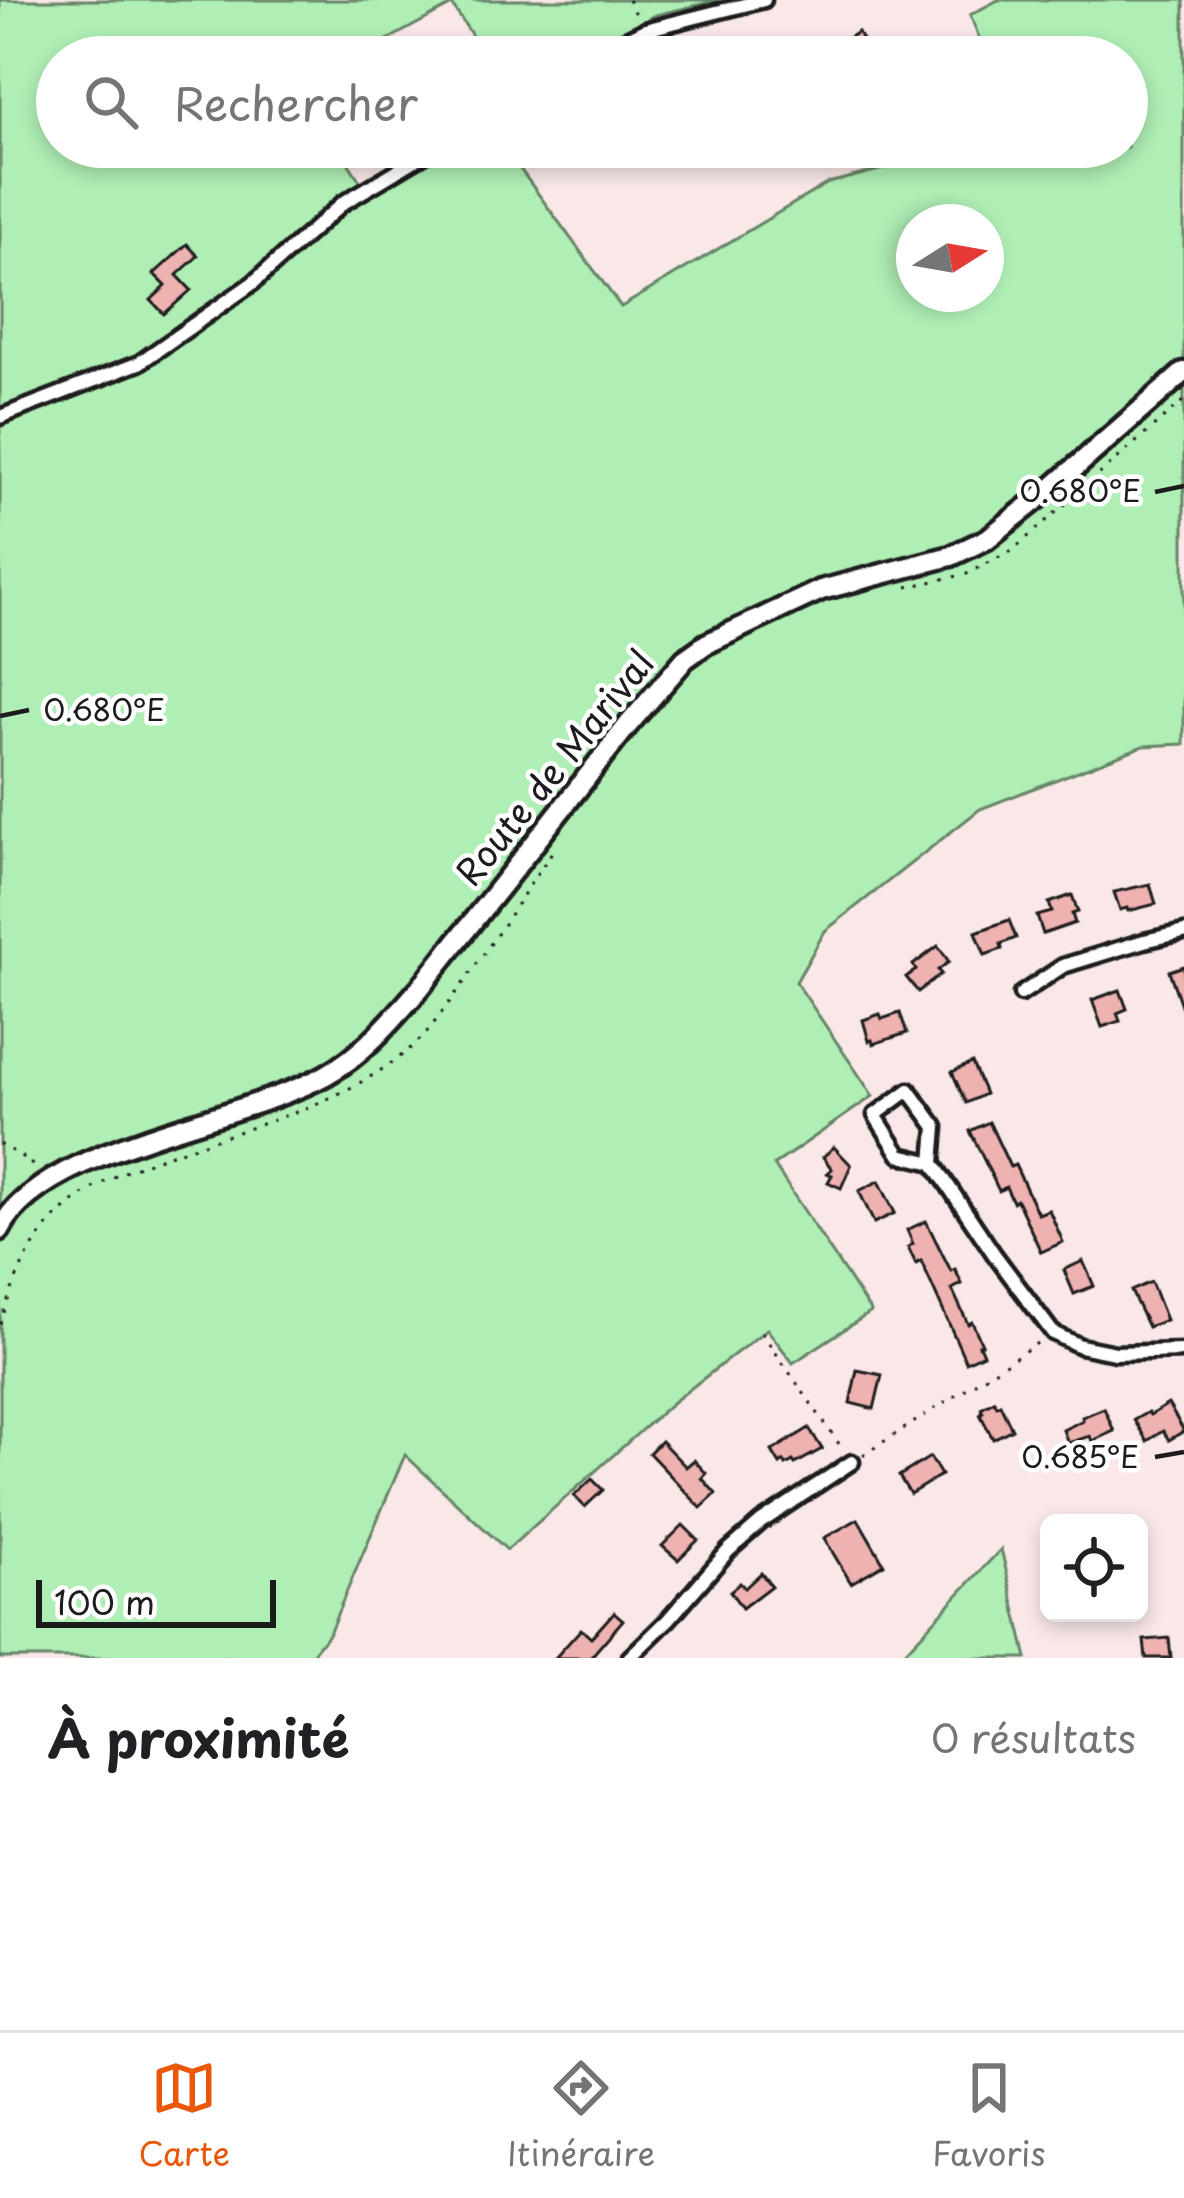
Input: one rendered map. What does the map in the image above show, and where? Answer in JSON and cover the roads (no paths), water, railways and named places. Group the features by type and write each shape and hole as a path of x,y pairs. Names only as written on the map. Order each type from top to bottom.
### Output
{"main road":[{"name":"Route de Marival","path":"0,1230 18,1204 86,1160 303,1088 344,1065 420,988 685,659 706,644 821,590 932,562 987,539 1184,372"}],"street":[{"path":"633,36 764,0"},
{"path":"0,418 139,363 253,283 343,203 402,168"},
{"path":"1021,994 1063,966 1184,932"},
{"path":"934,1163 900,1155 875,1115 909,1090 936,1126 934,1163 1053,1333 1080,1346 1115,1353 1184,1352"},
{"path":"629,1658 728,1551 785,1504 852,1462"}]}
